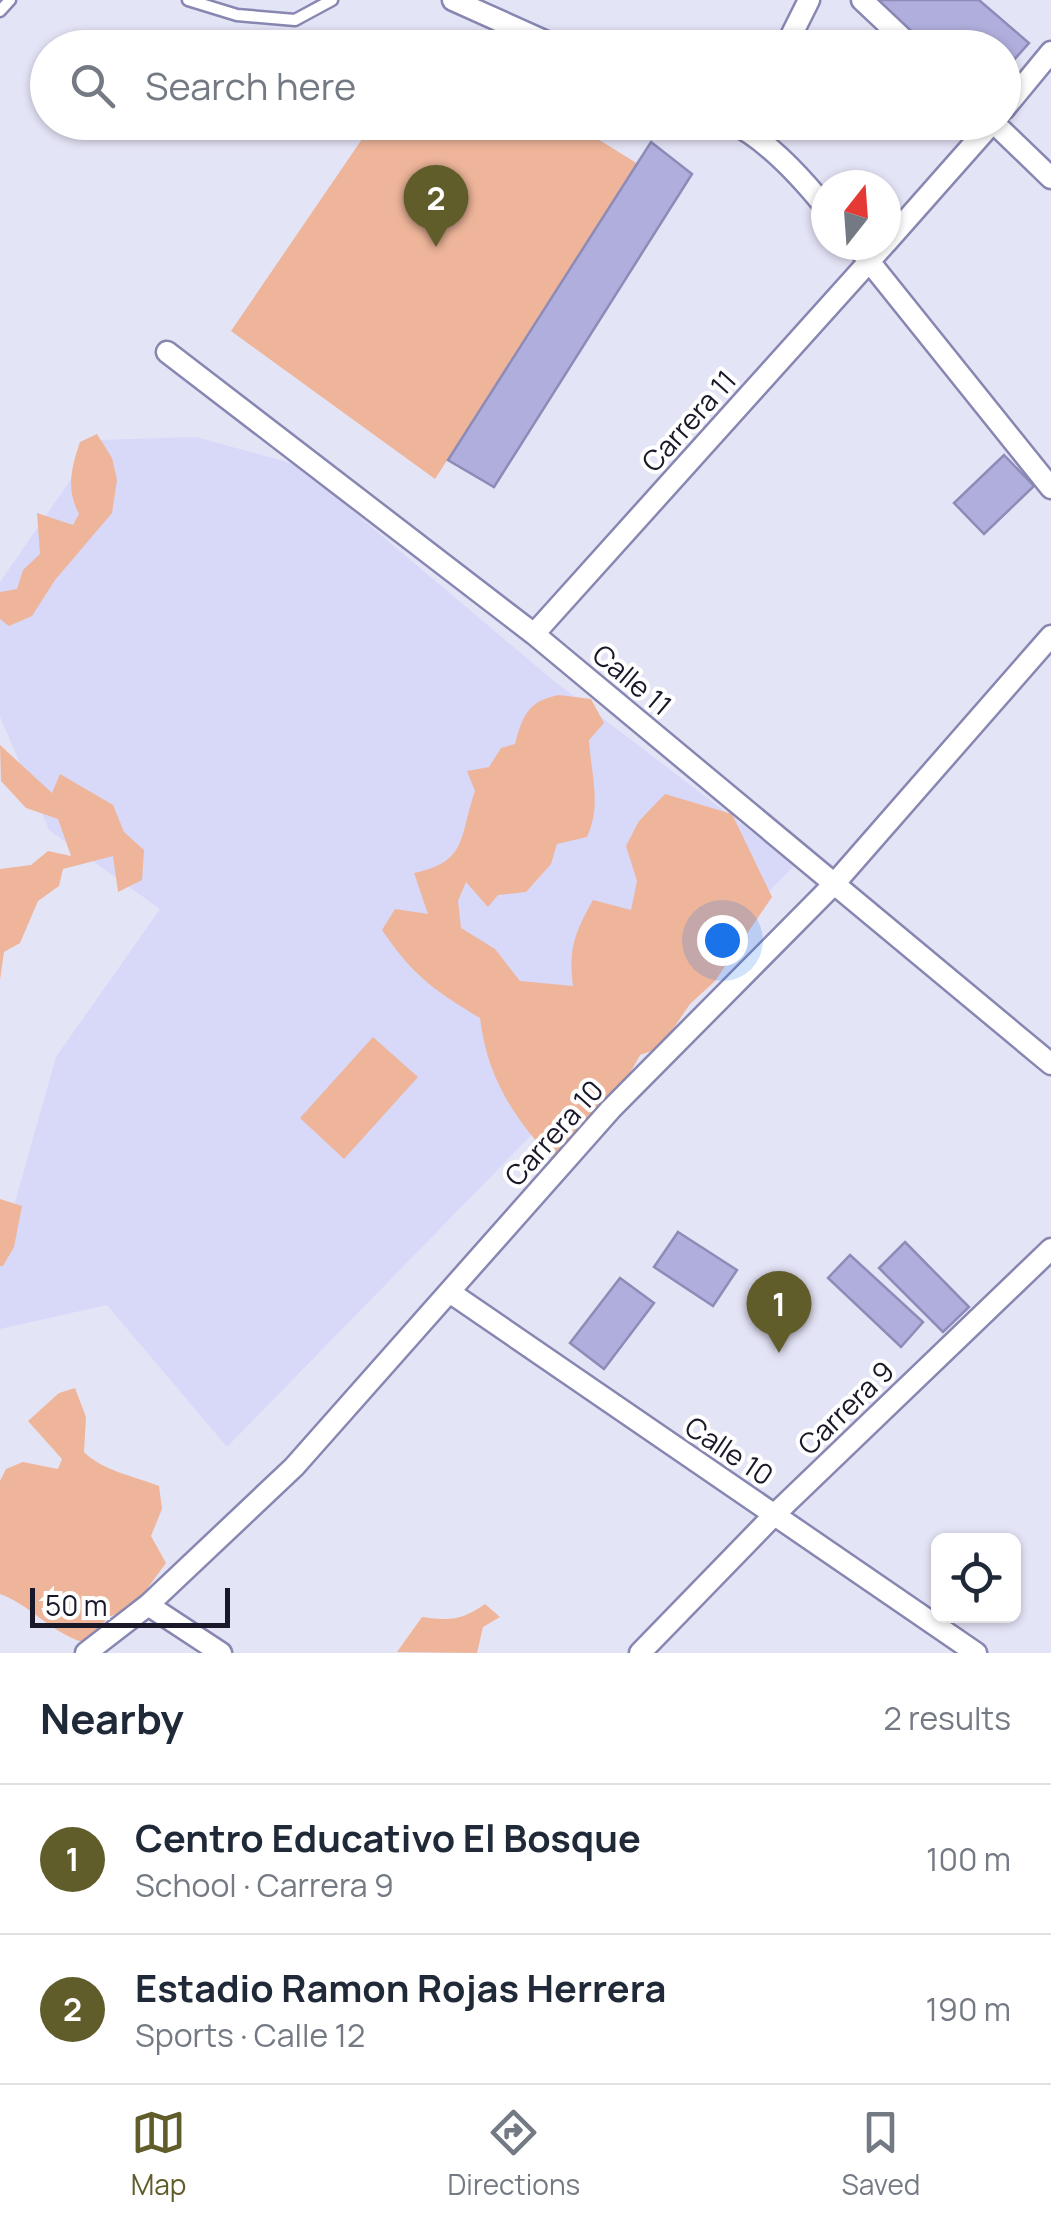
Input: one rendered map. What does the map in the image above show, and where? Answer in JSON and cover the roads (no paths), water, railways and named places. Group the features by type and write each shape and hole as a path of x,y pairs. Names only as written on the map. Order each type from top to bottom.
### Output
{"street":[{"path":"453,0 520,30"},
{"path":"794,30 809,0"},
{"path":"862,0 893,30"},
{"path":"1021,89 1051,52"},
{"path":"758,140 811,189"},
{"name":"Carrera 11","path":"901,226 977,140"},
{"path":"1012,140 1051,178"},
{"name":"Carrera 11","path":"534,634 857,260"},
{"path":"869,260 1051,488"},
{"name":"Calle 11","path":"167,352 534,634 1051,1064"},
{"name":"Carrera 10","path":"86,1653 148,1605 294,1467 610,1109 835,883 1051,636"},
{"name":"Carrera 9","path":"640,1653 774,1515 1051,1249"},
{"name":"Calle 10","path":"451,1293 976,1653"},
{"path":"148,1605 221,1653"}],"lane":[{"path":"0,10 10,0"},
{"path":"188,0 237,15 295,20 332,0"}],"place":[{"name":"Estadio Ramon Rojas Herrera","path":"436,247"},
{"name":"Centro Educativo El Bosque","path":"779,1353"}]}
